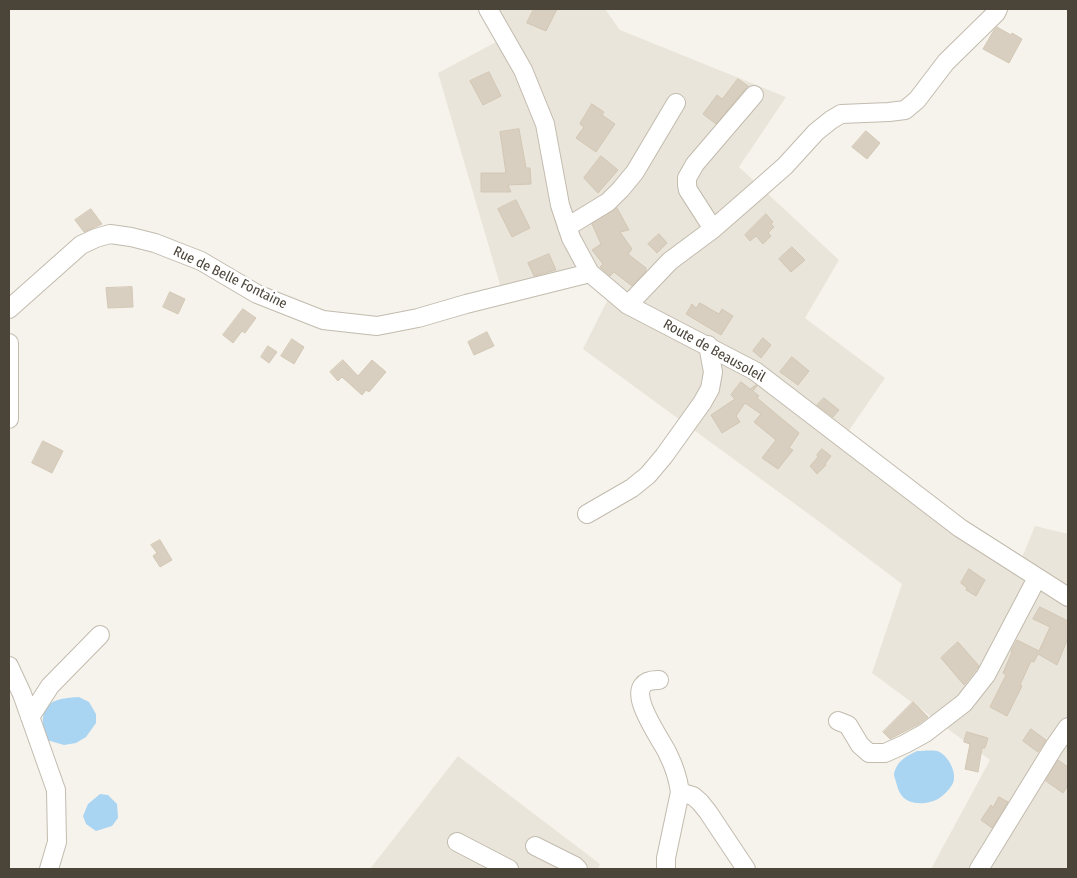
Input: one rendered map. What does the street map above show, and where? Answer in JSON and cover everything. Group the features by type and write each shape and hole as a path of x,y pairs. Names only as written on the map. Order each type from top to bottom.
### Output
{"street":[{"name":"Route de Beausoleil","path":"488,9 523,70 545,124 560,205 571,238 590,273 628,305 755,371 960,528 1068,597"},
{"path":"628,305 670,261 712,229 785,166 816,132 831,120 841,114 905,110 917,100 946,62 998,9"},
{"path":"712,229 688,190 688,178 695,164 754,95"},
{"path":"567,227 608,202 621,189 635,172 676,103"},
{"name":"Rue de Belle Fontaine","path":"9,309 81,244 110,234 155,243 201,261 257,294 323,320 376,326 418,318 590,273"},
{"path":"9,343 9,419"},
{"path":"587,514 632,488 648,475 702,403 710,389 713,372 708,345"},
{"path":"838,721 848,725 860,745 869,753 885,753 925,733 964,703 986,676 1037,578"},
{"path":"30,717 50,686 100,635"},
{"path":"9,666 22,694 56,790 57,842 49,869"},
{"path":"660,680 647,681 643,684 640,693 644,711 671,760 678,779 680,792 666,858 666,869"},
{"path":"979,869 1068,727"},
{"path":"680,792 693,796 700,802 746,869"},
{"path":"457,842 509,869"},
{"path":"535,846 578,869"}],"shaded area":[{"path":"479,9 605,9 620,30 786,97 739,167 839,260 805,318 885,378 839,445 943,524 1015,574 1035,526 1068,534 1068,869 931,869 990,760 872,673 902,584 583,349 608,299 577,270 501,288 438,73 496,42"},
{"path":"458,756 600,864 598,869 370,869"}],"water":[{"path":"79,697 89,702 96,714 96,723 86,737 76,743 64,745 47,740 42,731 45,710 51,703 60,699"},
{"path":"917,751 937,751 945,756 951,765 954,781 949,789 938,799 923,803 912,802 903,797 899,790 894,776 895,769 907,756"},
{"path":"100,794 108,795 117,804 118,818 112,826 96,831 86,824 83,816 88,804"}],"building":[{"path":"534,9 557,9 546,31 527,23"},
{"path":"997,27 1022,39 1009,63 983,49"},
{"path":"489,72 501,96 483,105 470,81"},
{"path":"738,79 748,86 716,124 703,114 717,95 722,99"},
{"path":"592,104 604,112 602,115 615,124 596,152 576,138 584,127 580,124"},
{"path":"519,129 526,168 530,168 531,184 508,185 511,192 481,192 481,173 506,173 500,132"},
{"path":"866,131 880,143 867,159 852,147"},
{"path":"601,156 618,170 598,193 584,178"},
{"path":"516,200 530,228 512,237 498,209"},
{"path":"617,208 629,230 620,232 632,249 628,254 646,268 646,271 632,286 614,272 610,276 600,267 603,264 592,250 601,244 592,224"},
{"path":"91,209 102,224 84,232 75,220"},
{"path":"766,214 773,222 771,224 774,227 768,233 771,236 763,244 756,236 750,241 745,235"},
{"path":"659,234 667,243 657,253 648,244"},
{"path":"792,247 805,260 791,272 779,259"},
{"path":"549,254 556,270 534,276 528,263"},
{"path":"132,287 133,307 108,308 106,288"},
{"path":"170,292 185,299 178,314 163,307"},
{"path":"700,303 719,314 722,309 733,316 721,335 686,314 692,304 696,308"},
{"path":"243,309 256,318 245,333 242,331 233,343 223,335"},
{"path":"487,332 494,346 474,355 468,342"},
{"path":"763,338 771,345 761,358 753,351"},
{"path":"292,339 304,347 294,364 281,356"},
{"path":"268,346 277,352 269,363 261,357"},
{"path":"792,357 809,371 798,385 780,372"},
{"path":"343,360 358,376 372,360 386,372 369,392 366,390 362,395 342,377 338,381 330,372"},
{"path":"741,382 750,389 756,385 753,391 759,396 757,398 799,433 789,448 793,450 778,469 762,458 776,440 754,422 761,414 745,403 736,416 740,422 722,433 711,415 735,399 731,395"},
{"path":"824,398 839,410 833,417 817,405"},
{"path":"43,441 63,451 52,473 32,463"},
{"path":"822,449 831,456 826,465 817,474 810,466"},
{"path":"160,540 172,560 160,567 153,556 157,553 151,545"},
{"path":"969,569 985,580 976,596 966,590 967,588 961,583"},
{"path":"1040,607 1068,621 1068,638 1057,665 1038,654 1034,662 1031,661 1020,685 1022,686 1007,716 990,707 1006,675 1003,673 1017,640 1039,651 1050,627 1033,619"},
{"path":"958,642 979,666 964,685 941,658"},
{"path":"913,702 928,717 919,724 890,739 883,732"},
{"path":"1031,729 1046,740 1038,752 1023,741"},
{"path":"967,732 988,738 985,748 982,748 978,772 965,769 970,744 964,742"},
{"path":"1058,760 1068,767 1068,785 1063,793 1046,781"},
{"path":"999,797 1008,802 992,828 981,820"}]}
